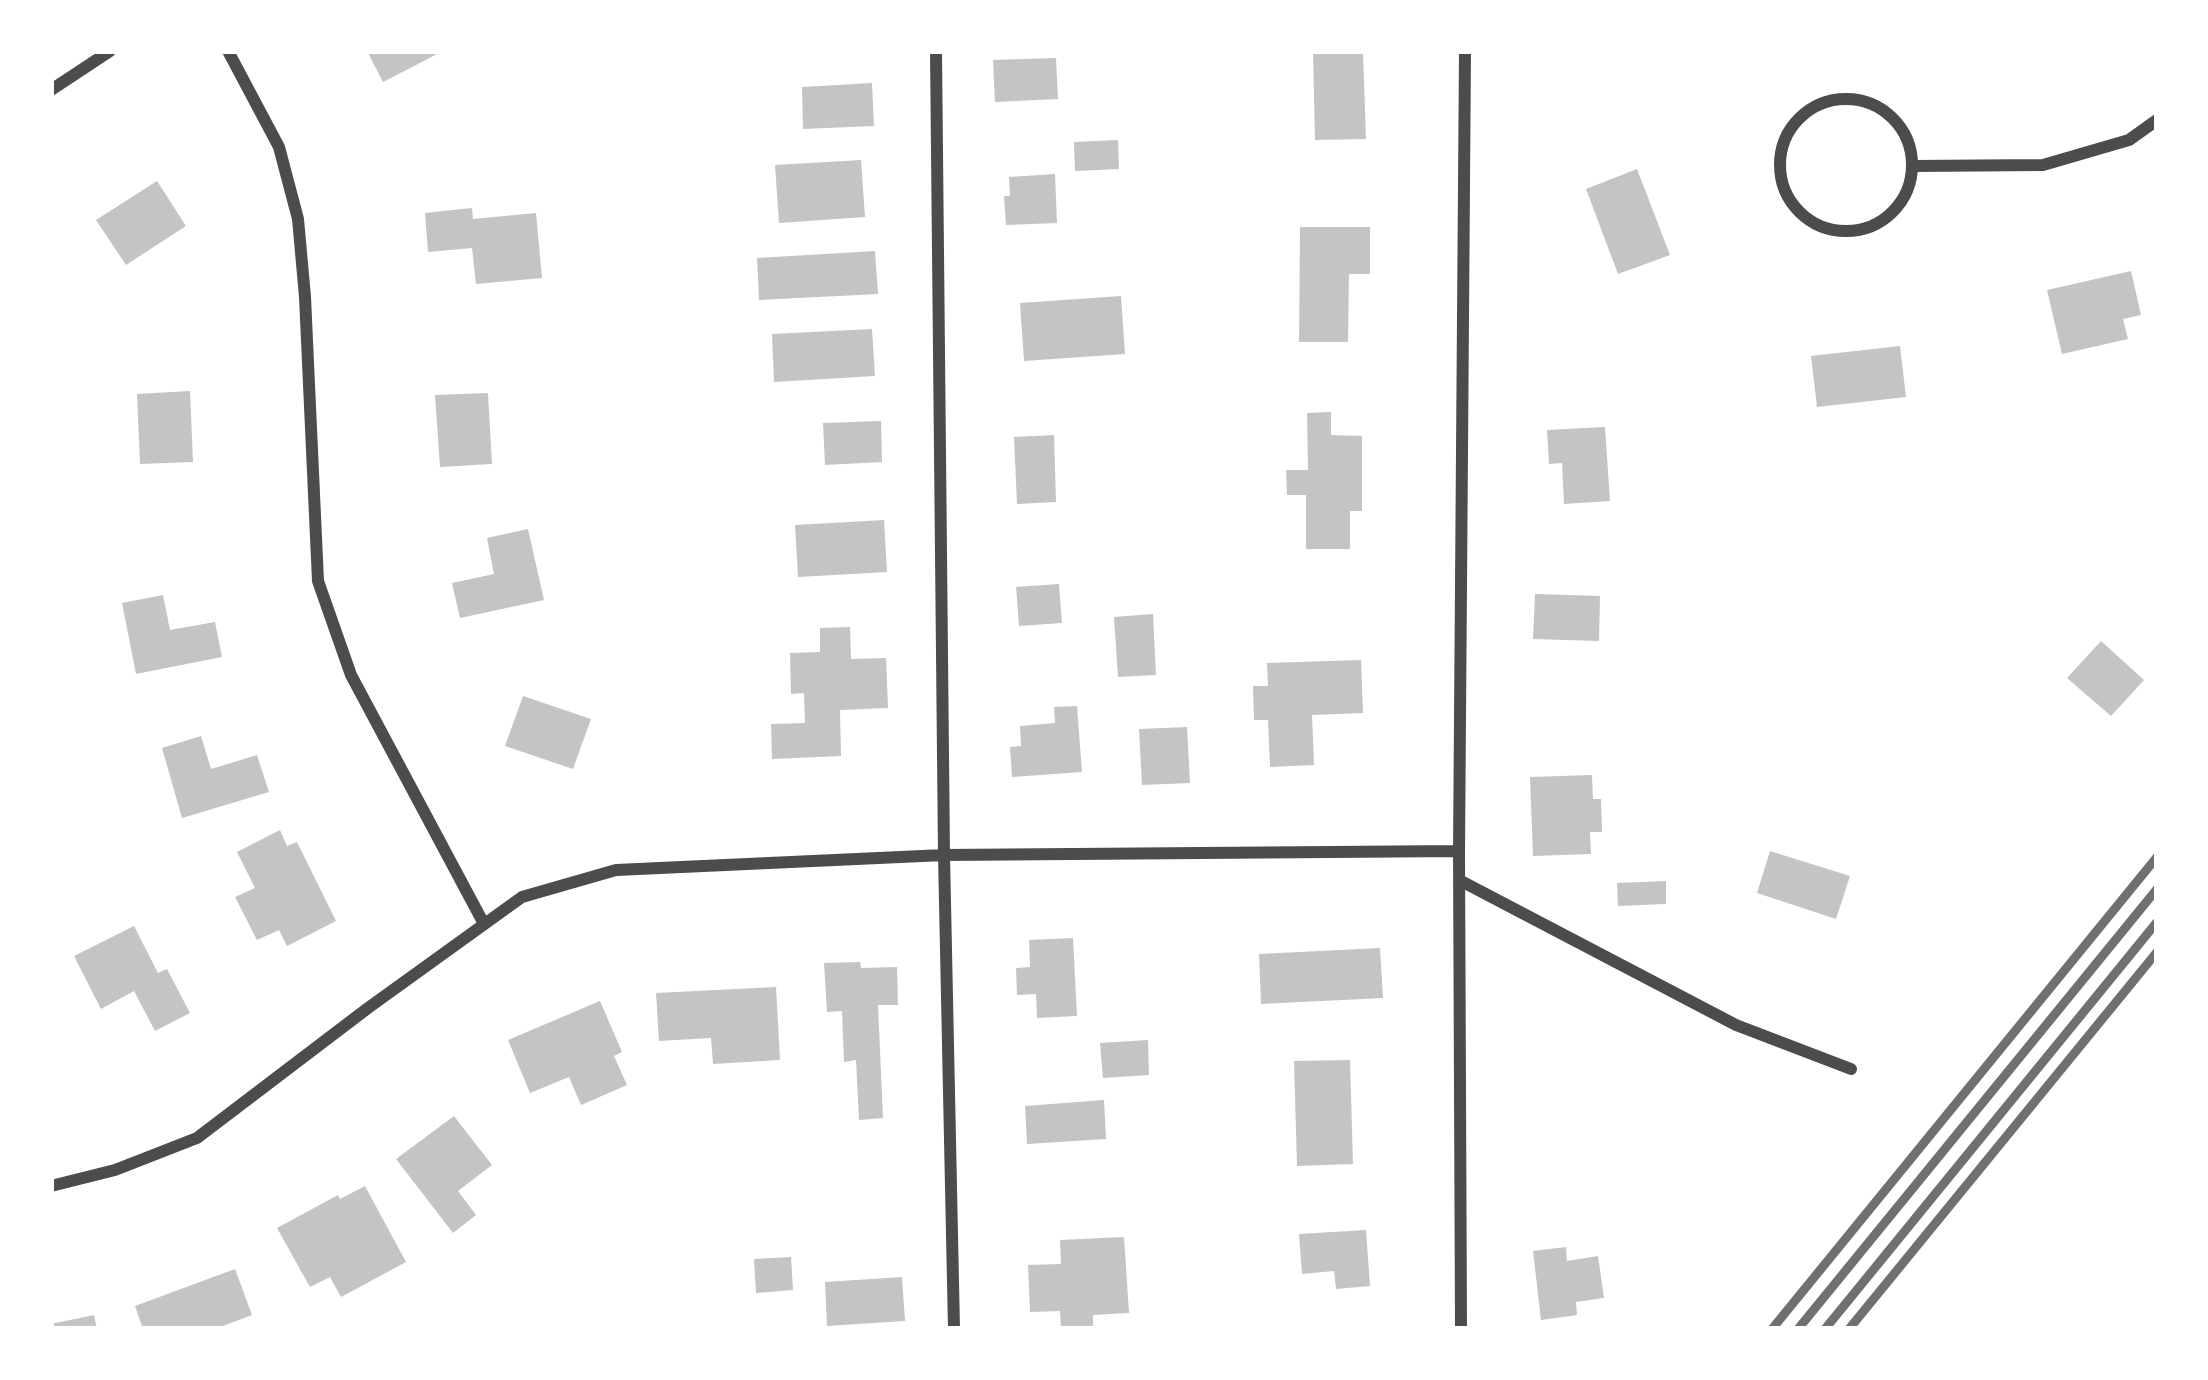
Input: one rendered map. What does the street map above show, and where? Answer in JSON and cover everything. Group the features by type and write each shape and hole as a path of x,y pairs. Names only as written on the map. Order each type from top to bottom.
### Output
{"street":[{"path":"51,90 110,51"},
{"path":"228,51 280,147 298,219 318,581 351,675 484,924"},
{"path":"935,51 954,1329"},
{"path":"1460,1329 1465,51"},
{"path":"1854,99 1880,108 1897,121 1913,166 1899,206 1866,229 1845,232 1825,228 1801,214 1788,197 1780,171 1781,150 1793,125 1808,111 1833,100 1854,99"},
{"path":"1913,166 2043,165 2129,140 2157,120"},
{"path":"51,1186 115,1170 197,1138 522,897 616,870 944,855 1460,851"},
{"path":"1461,880 1736,1025 1851,1069"}],"building":[{"path":"367,51 443,51 383,82"},
{"path":"1313,51 1363,51 1366,139 1315,140"},
{"path":"1056,58 1058,99 995,102 993,60"},
{"path":"872,83 874,126 803,129 802,87"},
{"path":"1118,140 1119,169 1075,171 1074,142"},
{"path":"861,160 865,217 779,223 775,165"},
{"path":"1637,169 1670,255 1618,274 1586,189"},
{"path":"1055,174 1057,223 1006,225 1004,196 1010,196 1009,177"},
{"path":"157,181 186,226 126,265 96,220"},
{"path":"472,208 473,219 536,213 542,278 476,284 472,248 428,252 425,213"},
{"path":"1300,227 1370,227 1370,274 1349,274 1348,342 1299,342"},
{"path":"875,251 878,294 759,300 757,258"},
{"path":"2131,271 2141,315 2123,319 2128,339 2062,354 2047,290"},
{"path":"1121,296 1125,354 1024,361 1020,303"},
{"path":"872,329 875,376 774,382 772,334"},
{"path":"1900,346 1906,397 1817,407 1811,356"},
{"path":"190,391 193,462 140,464 137,394"},
{"path":"488,393 492,464 440,467 435,395"},
{"path":"1331,412 1331,435 1362,436 1362,511 1350,511 1350,549 1306,549 1306,495 1287,495 1286,470 1308,470 1307,413"},
{"path":"881,421 882,462 825,465 823,423"},
{"path":"1605,427 1610,501 1564,504 1562,463 1549,464 1547,430"},
{"path":"1054,435 1056,502 1017,504 1014,437"},
{"path":"884,520 887,572 798,577 795,525"},
{"path":"528,529 544,600 460,618 452,583 494,574 487,538"},
{"path":"1059,584 1062,623 1019,626 1016,587"},
{"path":"1535,594 1600,596 1599,641 1533,639"},
{"path":"163,595 170,630 215,622 222,657 136,674 122,603"},
{"path":"1153,614 1156,675 1118,677 1114,617"},
{"path":"850,627 851,659 886,658 888,708 840,710 841,756 772,759 771,724 805,723 804,693 791,694 790,653 820,652 820,628"},
{"path":"2101,641 2144,680 2111,716 2067,678"},
{"path":"1361,660 1363,713 1312,715 1314,765 1270,767 1268,720 1254,720 1253,686 1268,686 1267,663"},
{"path":"523,696 591,719 573,769 505,746"},
{"path":"1077,706 1082,772 1012,777 1010,747 1021,746 1020,726 1055,723 1054,707"},
{"path":"1187,727 1190,783 1142,785 1139,729"},
{"path":"201,736 211,769 257,755 269,792 182,818 162,748"},
{"path":"1592,775 1593,799 1601,799 1602,832 1590,832 1591,854 1533,856 1530,777"},
{"path":"280,830 287,846 297,842 336,921 287,946 279,930 257,940 235,897 255,888 237,852"},
{"path":"1770,851 1850,876 1836,919 1757,893"},
{"path":"1666,881 1666,904 1618,906 1617,883"},
{"path":"134,926 158,973 167,969 190,1013 155,1031 134,991 101,1009 74,956"},
{"path":"1073,938 1077,1016 1037,1018 1036,994 1017,995 1016,968 1030,967 1029,940"},
{"path":"1380,948 1383,998 1261,1004 1259,954"},
{"path":"860,962 861,968 897,967 898,1005 878,1005 883,1118 859,1120 856,1060 844,1062 842,1011 827,1012 824,963"},
{"path":"776,987 780,1060 713,1064 711,1038 659,1041 656,993"},
{"path":"600,1001 622,1052 614,1056 627,1085 581,1105 569,1077 530,1093 508,1040"},
{"path":"1148,1040 1149,1075 1103,1078 1100,1043"},
{"path":"1350,1060 1353,1164 1297,1166 1294,1061"},
{"path":"1104,1100 1106,1139 1027,1144 1025,1106"},
{"path":"454,1116 492,1165 458,1191 476,1215 453,1233 396,1159"},
{"path":"365,1186 406,1262 341,1297 330,1277 310,1287 277,1228"},
{"path":"1366,1230 1370,1286 1336,1289 1334,1271 1302,1274 1299,1234"},
{"path":"1124,1237 1129,1313 1093,1315 1093,1326 1061,1328 1060,1311 1030,1312 1028,1265 1061,1264 1060,1240"},
{"path":"1566,1247 1567,1261 1598,1256 1604,1298 1576,1302 1577,1315 1541,1320 1533,1251"},
{"path":"791,1257 793,1290 756,1293 754,1259"},
{"path":"235,1269 252,1315 215,1329 143,1329 135,1306"},
{"path":"902,1277 905,1321 827,1326 825,1282"},
{"path":"94,1315 97,1329 51,1329 51,1324"}],"railway":[{"path":"1772,1329 2157,857"},
{"path":"1798,1329 2157,889"},
{"path":"1825,1329 2157,922"},
{"path":"1849,1329 2157,952"}]}
